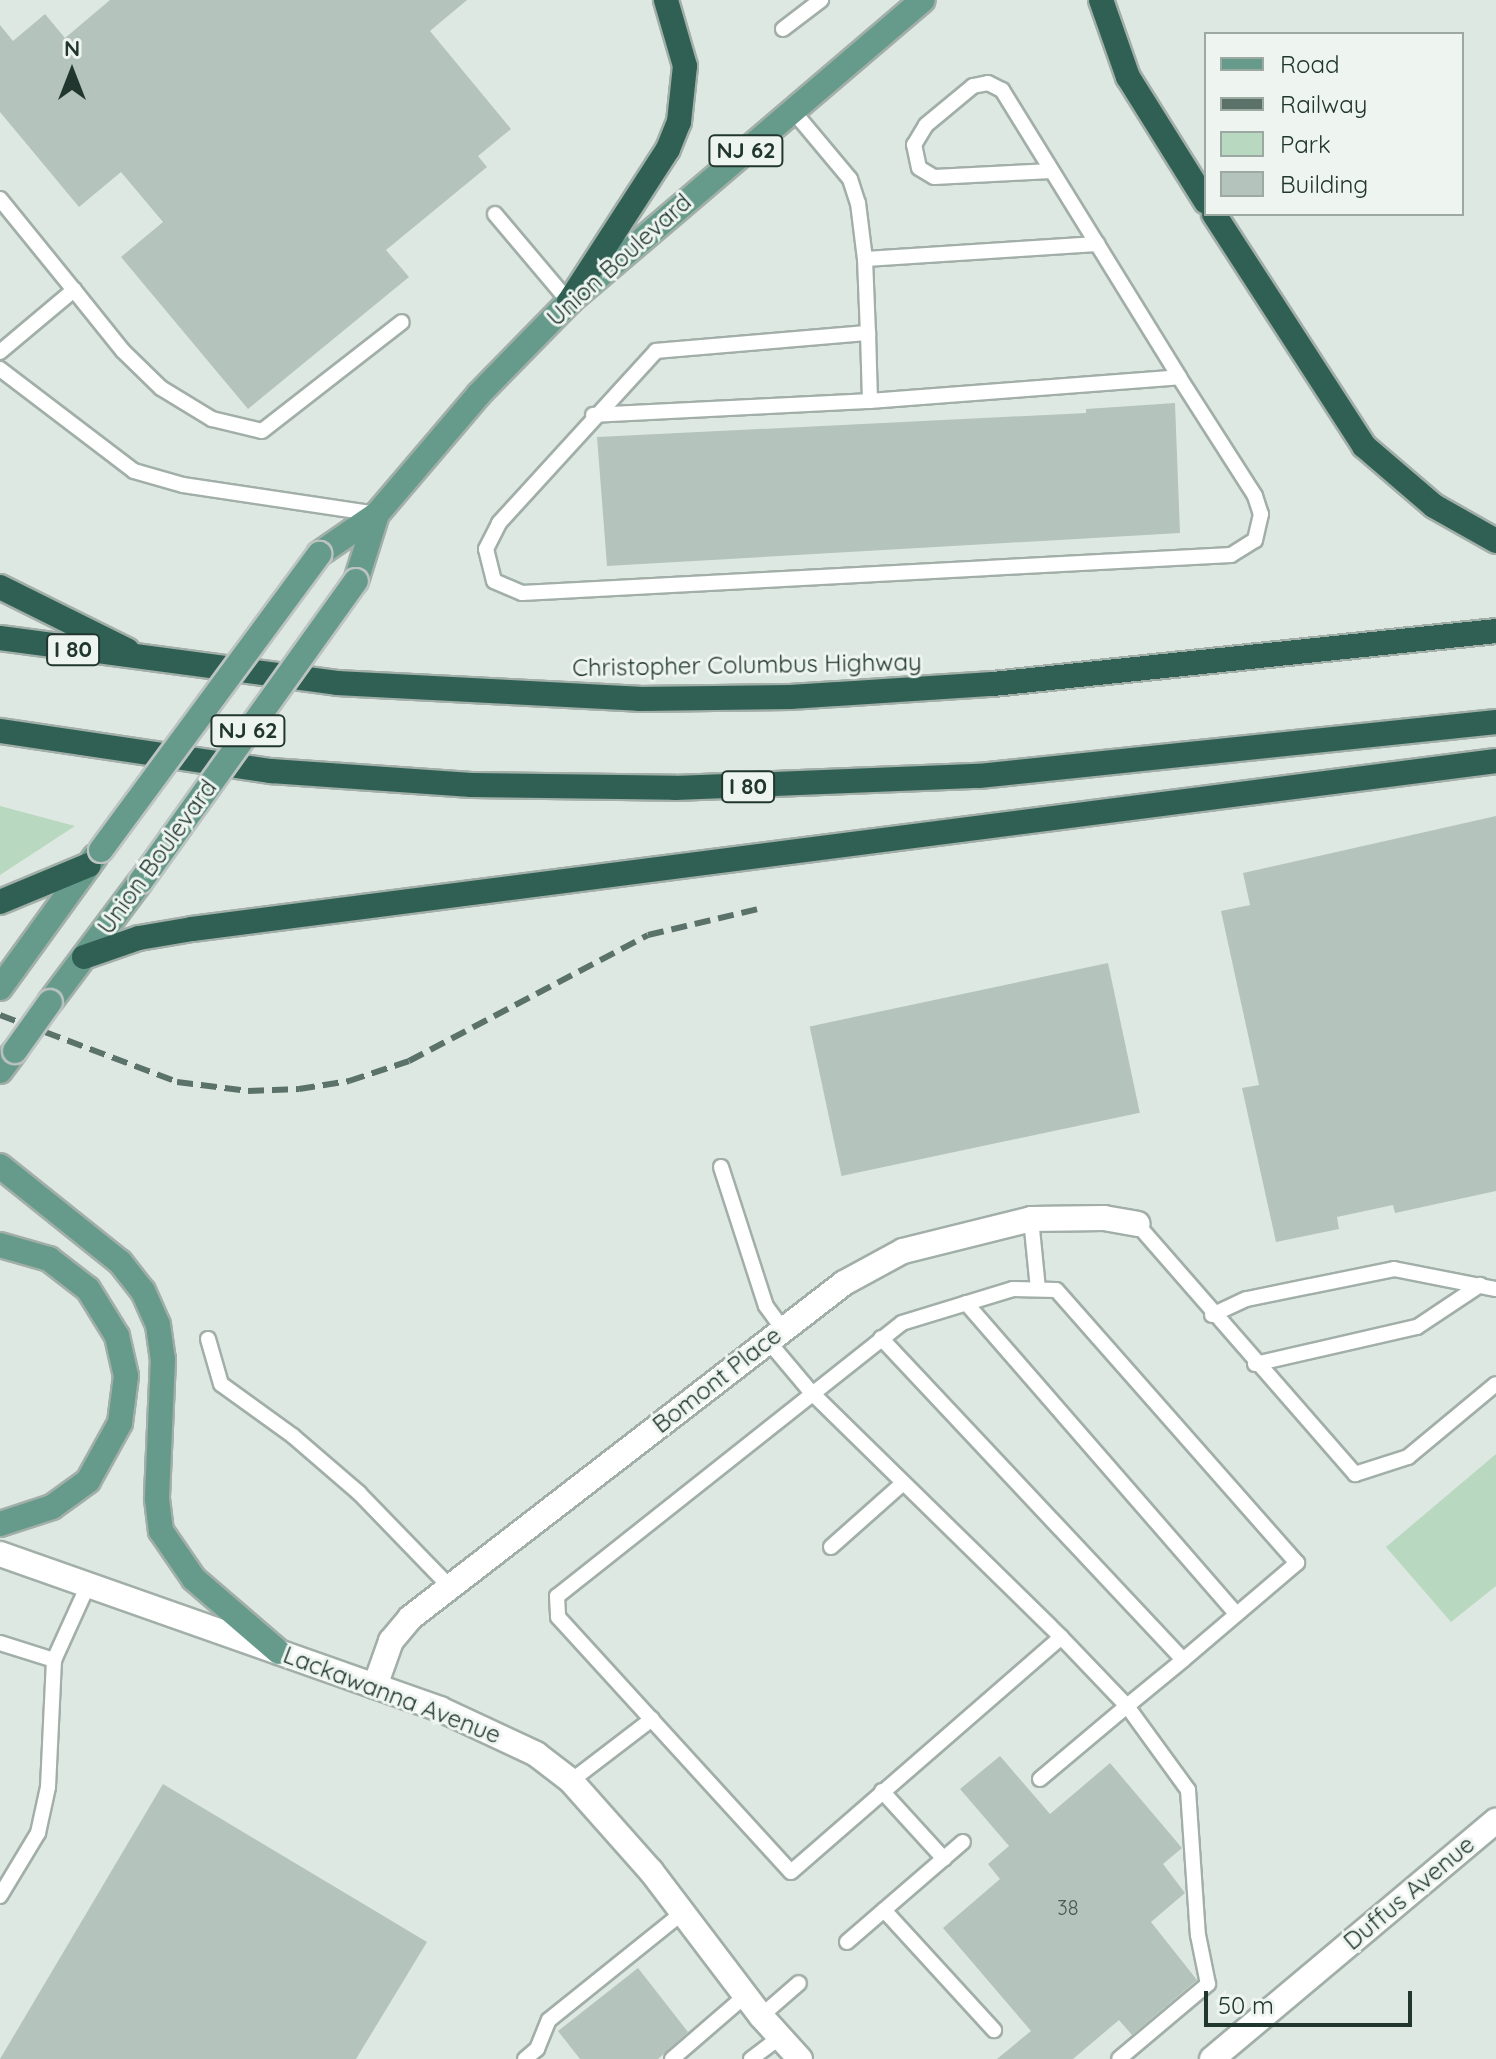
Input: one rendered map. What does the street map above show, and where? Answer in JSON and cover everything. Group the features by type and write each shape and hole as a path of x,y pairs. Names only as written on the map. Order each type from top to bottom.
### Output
{"highway":[{"path":"569,302 668,149 679,122 685,66 666,0"},
{"path":"1101,0 1128,77 1204,199"},
{"path":"1215,216 1364,446 1434,506 1496,541"},
{"path":"0,587 147,660"},
{"name":"Christopher Columbus Highway","path":"0,638 147,660 487,694 790,697 1093,676 1496,631"},
{"name":"I 80","path":"0,731 271,771 472,785 675,788 979,776 1496,722"},
{"path":"84,957 139,938 208,926 1496,761"},
{"path":"0,902 95,858"}],"main road":[{"name":"Union Boulevard","path":"2,985 319,554 377,514 479,394 569,302 922,0"},
{"name":"Union Boulevard","path":"0,1071 356,581 377,514"},
{"path":"0,1166 120,1262 143,1291 158,1325 163,1359 157,1499 161,1531 194,1579 279,1652"},
{"path":"0,1245 49,1259 77,1278 107,1315 126,1376 120,1423 88,1481 52,1507 0,1524"}],"street":[{"name":"Bomont Place","path":"375,1686 391,1641 410,1618 844,1283 903,1251 1031,1219 1092,1218 1137,1224"},
{"name":"Lackawanna Avenue","path":"0,1554 488,1728 571,1781 682,1913 761,2016 800,2059"},
{"name":"Duffus Avenue","path":"1212,2059 1496,1821"}],"lane":[{"path":"783,29 821,0"},
{"path":"868,333 656,351 593,415 490,535 486,562 501,587 522,593 1241,552 1259,532 1259,505 1002,90 988,83 973,86 938,115 914,145 919,168 934,177 1051,171"},
{"path":"794,112 850,179 865,259 870,401"},
{"path":"0,199 74,290 161,388 212,419 248,431 270,430 402,322"},
{"path":"495,214 569,302"},
{"path":"865,259 1098,244"},
{"path":"0,352 74,290"},
{"path":"0,369 134,471 183,485 377,514"},
{"path":"593,415 870,401 1179,377"},
{"path":"721,1167 775,1335 811,1392 1061,1637 1127,1706 1188,1790 1198,1935 1208,1984 1119,2059"},
{"path":"1031,1219 1038,1289"},
{"path":"1137,1224 1212,1315 1355,1474 1408,1457 1496,1384"},
{"path":"1212,1315 1247,1299 1394,1269 1496,1289"},
{"path":"1255,1364 1417,1327 1480,1285"},
{"path":"1040,1779 1297,1563 1056,1290 1013,1289 902,1323 557,1596 558,1617 791,1872 1061,1637"},
{"path":"966,1303 1236,1614"},
{"path":"881,1338 1183,1660"},
{"path":"208,1339 221,1384 359,1493 450,1587"},
{"path":"831,1547 903,1483"},
{"path":"0,1896 38,1833 48,1787 54,1660 88,1585"},
{"path":"0,1643 54,1660"},
{"path":"571,1781 652,1719"},
{"path":"882,1791 944,1859"},
{"path":"847,1942 963,1842"},
{"path":"884,1910 994,2030"},
{"path":"525,2059 537,2049 549,2020 682,1913"},
{"path":"761,2016 799,1983"},
{"path":"672,2059 745,1996"},
{"path":"751,2059 780,2037"}],"green space":[{"path":"0,806 75,826 0,875"},
{"path":"1496,1454 1496,1586 1451,1622 1386,1547"}],"building":[{"path":"110,0 467,0 430,31 511,129 478,156 487,167 386,250 409,277 248,409 121,257 163,222 121,172 79,207 0,112 0,25 13,41 45,14 65,38"},
{"path":"1175,403 1180,533 607,566 597,437 1086,413 1086,409"},
{"path":"1496,816 1496,1191 1395,1213 1393,1205 1337,1217 1339,1229 1276,1242 1242,1088 1259,1085 1221,911 1250,905 1243,873"},
{"path":"1108,963 1140,1113 841,1176 810,1026"},
{"path":"1000,1756 1050,1814 1110,1763 1182,1848 1163,1864 1185,1893 1151,1922 1197,1980 1132,2035 1119,2020 1073,2059 997,2059 1031,2031 943,1928 1000,1879 988,1864 1009,1846 960,1789"},
{"path":"163,1784 427,1942 356,2059 0,2059"},
{"path":"638,1968 688,2032 658,2059 580,2059 558,2031"}],"railway":[{"path":"0,1015 177,1082 248,1091 299,1089 349,1081 409,1061 648,935 762,908"}]}
